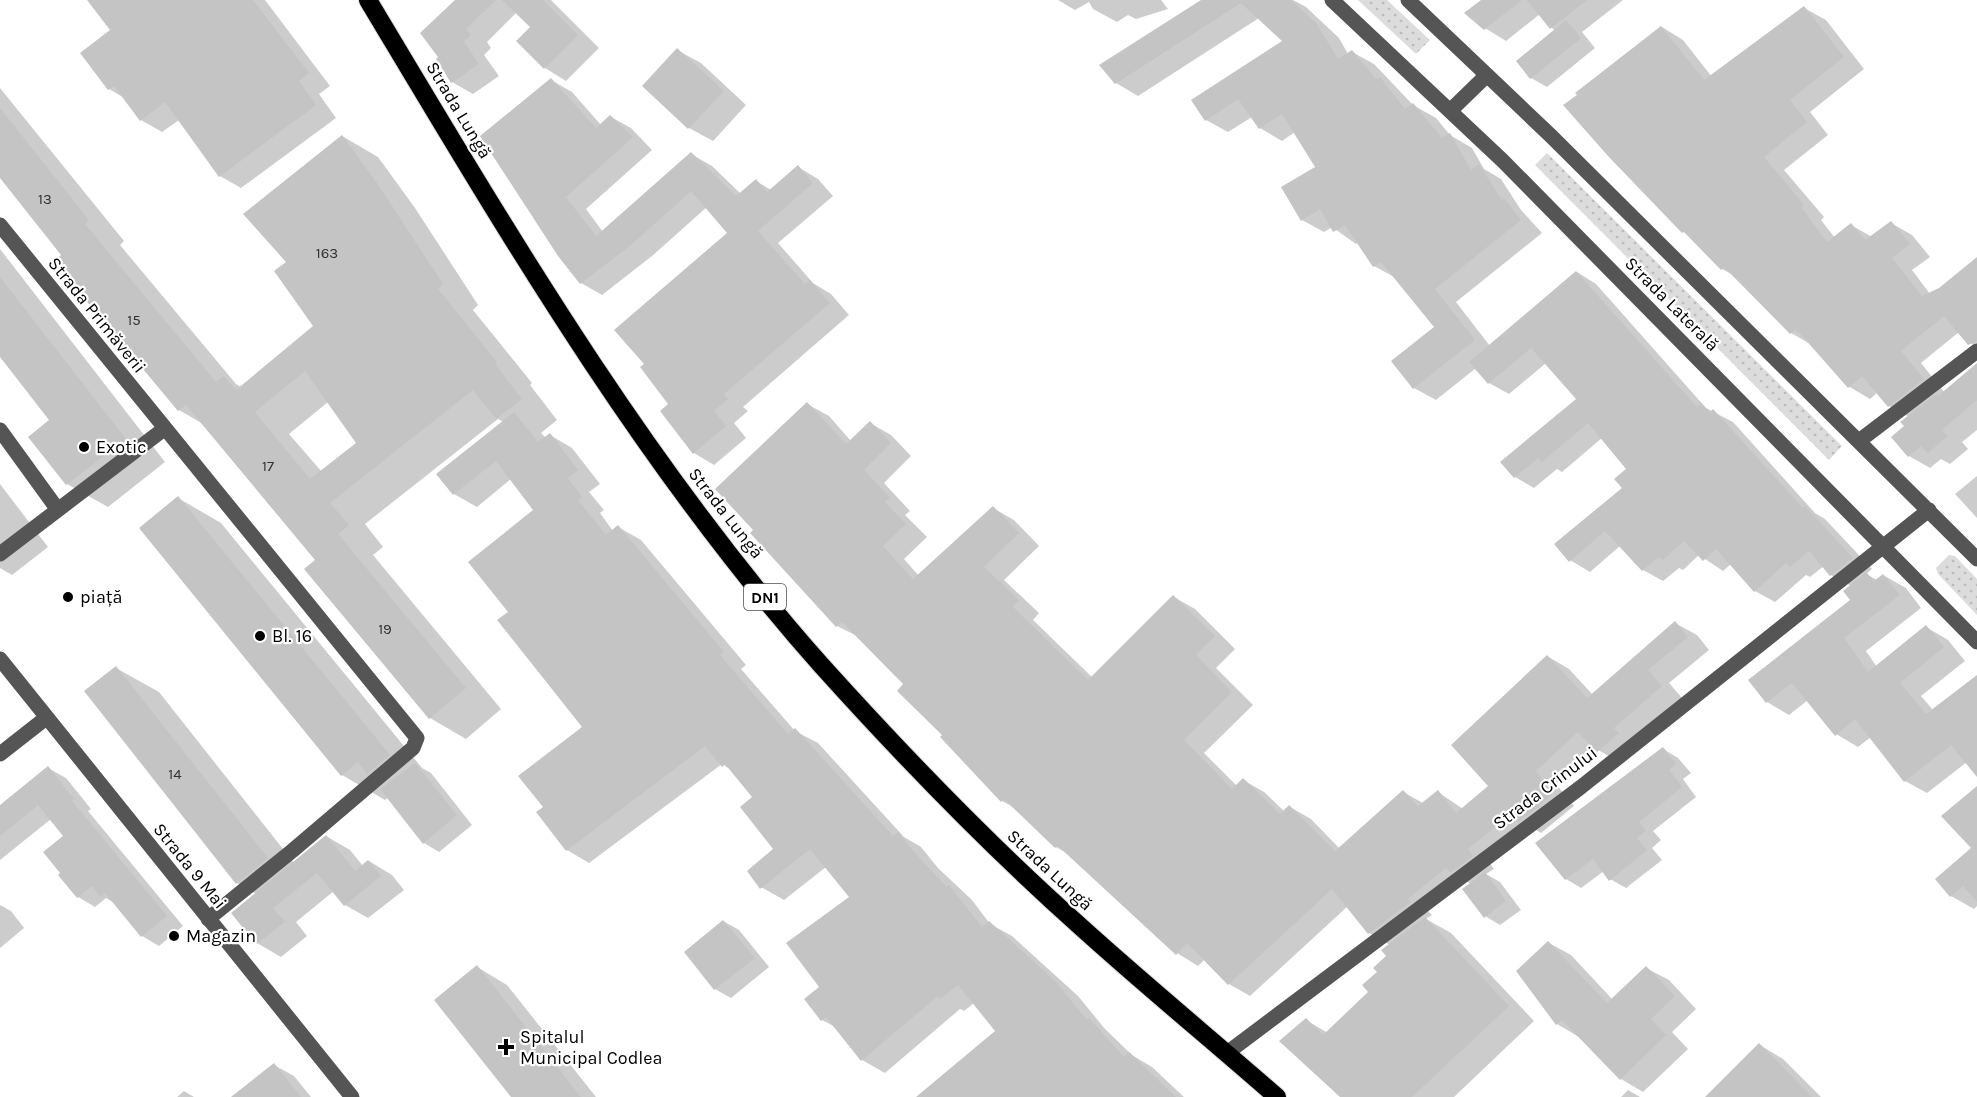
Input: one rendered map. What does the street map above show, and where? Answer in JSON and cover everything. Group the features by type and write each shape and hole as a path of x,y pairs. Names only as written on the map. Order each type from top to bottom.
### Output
{"highway":[{"name":"Strada Lungă","path":"368,0 534,276 705,523 775,610 828,672 1011,863 1082,929 1277,1097"}],"street":[{"name":"Strada Laterală","path":"1332,0 1451,110 1977,642"},
{"name":"Strada Laterală","path":"1408,0 1487,75 1977,559"},
{"path":"1451,110 1487,75"},
{"name":"Strada Primăverii","path":"0,225 417,738 413,748 208,919"},
{"path":"1859,441 1977,351"},
{"path":"0,554 164,429"},
{"path":"0,430 58,510"},
{"name":"Strada Crinului","path":"1227,1053 1581,787 1929,510"},
{"name":"Strada 9 Mai","path":"0,659 352,1097"},
{"path":"0,754 46,718"}],"shaded area":[{"path":"1358,0 1387,0 1430,40 1416,54"},
{"path":"1547,153 1842,446 1829,460 1535,165"},
{"path":"1949,555 1955,556 1977,579 1977,615 1938,574 1936,568"}],"building":[{"path":"87,0 253,0 309,73 299,81 316,105 219,177 165,102 140,121 114,86 108,90 80,53 110,30"},
{"path":"455,0 496,0 466,29 471,35 464,42 479,64 451,83 436,59 438,57 420,33"},
{"path":"502,0 543,0 578,35 544,69 516,41 530,27"},
{"path":"1201,0 1291,0 1317,24 1338,59 1352,50 1376,79 1380,77 1405,109 1413,103 1442,138 1450,133 1471,170 1479,164 1502,200 1504,198 1521,220 1435,289 1475,340 1413,389 1391,361 1434,327 1381,262 1373,267 1345,225 1333,232 1320,209 1301,221 1281,187 1315,167 1282,114 1259,129 1238,99 1205,121 1191,100 1282,41 1241,3 1115,84 1099,65"},
{"path":"1481,0 1522,0 1484,30 1464,13"},
{"path":"1527,0 1587,0 1550,29"},
{"path":"1804,6 1844,57 1790,100 1807,122 1764,157 1804,205 1801,207 1827,242 1851,223 1865,240 1891,221 1910,244 1892,258 1922,296 1939,288 1977,257 1977,341 1968,345 1944,316 1901,351 1924,379 1888,407 1862,376 1848,388 1796,329 1790,334 1724,267 1721,270 1608,156 1563,105 1577,95 1575,93 1661,26 1704,80"},
{"path":"1566,20 1581,38 1530,79 1516,61"},
{"path":"677,48 724,91 688,129 642,86"},
{"path":"551,78 596,128 610,115 633,137 566,197 596,236 691,152 736,196 756,179 767,192 798,165 813,183 758,231 805,284 810,280 830,303 724,394 728,399 714,411 726,426 693,454 660,411 668,404 640,367 644,364 614,330 727,233 691,191 631,245 580,284 558,256 480,136"},
{"path":"0,108 89,220 85,224 216,382 224,376 236,390 313,326 274,271 286,262 243,214 342,135 379,186 443,284 438,289 497,362 495,364 522,399 496,419 473,390 330,503 349,525 338,534 466,688 429,719 304,569 315,560 186,405 178,411 53,261 61,255 0,178","holes":["305,371 356,443 310,479 255,412"]},
{"path":"1576,271 1697,407 1701,403 1710,412 1713,409 1803,508 1805,506 1853,558 1830,576 1809,551 1790,567 1786,563 1754,592 1716,549 1703,561 1684,541 1663,560 1659,557 1642,571 1605,531 1569,562 1554,544 1622,488 1614,479 1626,469 1588,423 1542,462 1538,458 1514,478 1500,462 1576,399 1531,348 1488,384 1469,362"},
{"path":"0,277 126,439 66,485 28,437 49,420 0,357"},
{"path":"1977,363 1977,400 1942,430 1948,436 1928,453 1921,446 1908,457 1891,437 1904,426 1900,422 1936,394 1938,396"},
{"path":"807,402 846,444 870,421 891,443 864,470 890,498 885,502 906,524 883,546 913,579 993,506 1019,533 984,567 1019,600 1013,607 1088,680 1173,595 1215,636 1196,655 1232,692 1184,740 1232,789 1243,778 1280,814 1289,805 1335,851 1403,790 1418,806 1438,790 1456,813 1488,786 1451,745 1547,655 1587,698 1675,621 1688,637 1648,670 1662,686 1614,728 1619,733 1597,752 1578,732 1536,771 1553,793 1537,808 1518,822 1512,813 1468,849 1473,856 1450,873 1446,868 1408,899 1411,902 1368,934 1332,889 1228,985 1187,943 1176,955 1058,846 1055,848 1004,799 1001,802 940,737 942,735 897,691 903,684 842,622 836,627 750,533 753,530 715,489"},
{"path":"514,412 538,442 550,433 578,470 568,478 582,497 578,500 606,535 618,525 724,652 720,655 788,734 795,728 893,836 898,832 947,887 949,885 982,927 989,921 1055,981 1087,1020 1089,1018 1124,1057 1129,1052 1176,1097 916,1097 995,1031 958,985 940,999 938,996 861,1061 826,1017 821,1021 804,999 819,987 786,943 849,897 810,849 760,889 747,871 773,849 740,807 752,797 725,764 722,767 705,746 566,851 536,812 543,807 518,776 582,727 497,620 508,612 468,562 533,510 496,461 453,495 436,474"},
{"name":"Bl. 16","path":"178,496 390,755 367,774 358,762 341,776 139,528"},
{"path":"1866,572 1874,581 1883,574 1900,595 1844,638 1868,672 1926,625 1944,647 1900,683 1926,714 1977,675 1977,777 1951,745 1904,782 1855,719 1835,736 1792,683 1766,703 1748,680 1850,600 1843,591"},
{"path":"116,666 268,858 236,884 84,691"},
{"path":"1663,747 1676,764 1669,770 1682,787 1639,822 1646,831 1637,838 1647,850 1609,881 1593,859 1565,880 1535,843"},
{"path":"415,763 457,815 423,844 380,789"},
{"path":"48,766 74,799 72,801 167,916 141,937 105,893 100,897 92,886 77,898 58,875 60,873 43,852 63,836 38,805 0,836 0,805"},
{"path":"1977,786 1977,902 1963,886 1950,897 1935,879 1971,848 1941,816"},
{"path":"326,835 355,871 368,860 381,876 344,906 317,873 273,908 285,922 256,944 231,913"},
{"path":"1485,872 1506,901 1484,918 1462,889"},
{"path":"1425,917 1509,1006 1412,1097 1340,1097 1279,1041 1306,1018 1323,1035 1368,992 1362,985 1377,972 1373,968 1386,956 1381,950"},
{"path":"723,920 755,958 714,990 684,952"},
{"path":"1548,941 1607,1003 1646,966 1675,996 1651,1019 1666,1035 1620,1080 1562,1020 1556,1025 1516,971"},
{"name":"Spitalul Municipal Codlea","path":"477,965 581,1097 511,1097 434,1000"},
{"path":"1759,1043 1812,1097 1705,1097"},
{"path":"274,1063 301,1097 231,1097"}],"place":[{"name":"Exotic","path":"84,447"},
{"name":"piață","path":"68,597"},
{"name":"Bl. 16","path":"260,636"},
{"name":"Magazin","path":"174,936"},
{"name":"Spitalul Municipal Codlea","path":"506,1047"}]}
